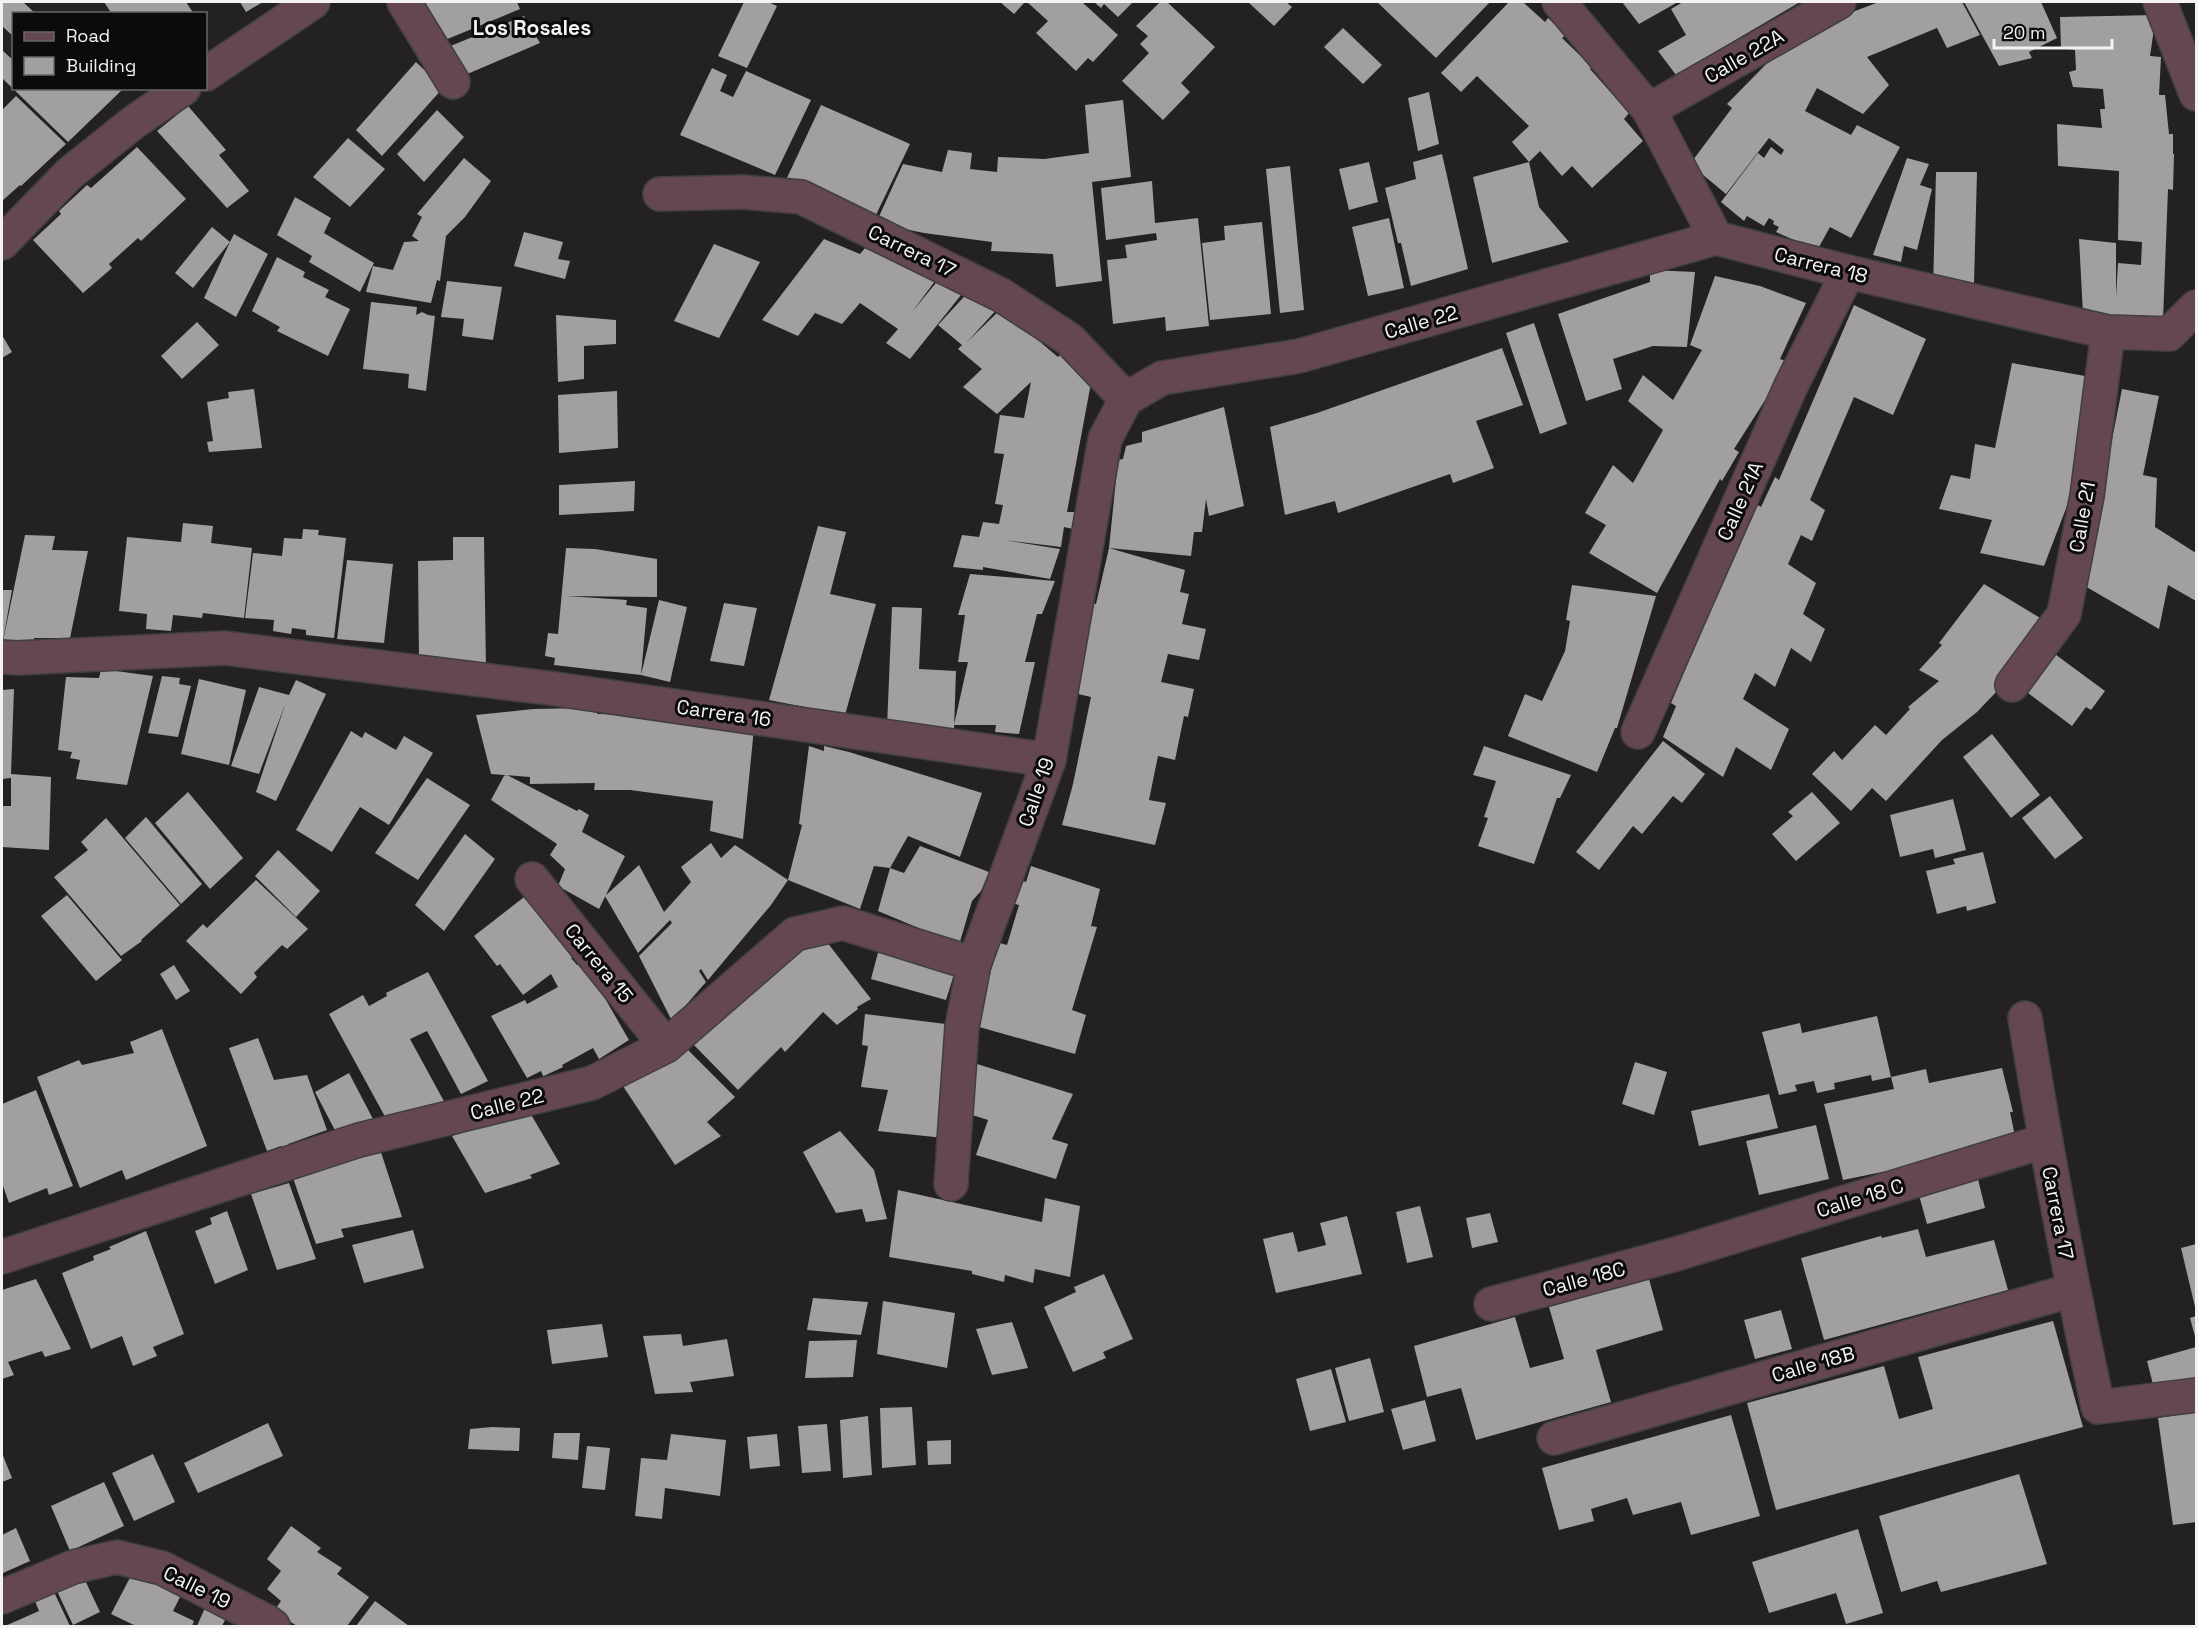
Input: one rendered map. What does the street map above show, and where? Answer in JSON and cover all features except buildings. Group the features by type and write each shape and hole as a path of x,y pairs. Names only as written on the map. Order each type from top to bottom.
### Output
{"street":[{"path":"207,73 313,2"},
{"path":"404,2 453,82"},
{"path":"1559,2 1649,110 1716,238"},
{"name":"Calle 22A","path":"1649,110 1839,2"},
{"path":"2160,2 2196,94"},
{"path":"2,243 69,174 134,122 181,90"},
{"name":"Carrera 17","path":"660,194 743,192 801,197 1001,294 1069,339 1126,399"},
{"name":"Carrera 18","path":"1716,238 1848,272 2108,332 2169,334 2196,307"},
{"name":"Calle 22","path":"1126,399 1162,378 1299,356 1716,238"},
{"name":"Calle 21A","path":"1638,732 1791,386 1848,272"},
{"name":"Calle 21","path":"2012,685 2064,614 2087,496 2108,332"},
{"name":"Calle 19","path":"951,1184 962,1027 974,964 1049,760 1105,439 1126,399"},
{"name":"Carrera 16","path":"2,657 225,648 556,689 1049,760"},
{"name":"Carrera 15","path":"532,879 666,1046"},
{"name":"Calle 22","path":"2,1257 358,1140 592,1083 666,1046 795,934 843,923 974,964"},
{"name":"Carrera 17","path":"2025,1018 2045,1141 2098,1407 2196,1395"},
{"name":"Calle 18 C","path":"1676,1254 2045,1141"},
{"name":"Calle 18C","path":"1491,1304 1676,1254"},
{"name":"Calle 18B","path":"1554,1438 2073,1290"},
{"name":"Calle 19","path":"2,1597 73,1567 117,1557 162,1568 273,1626"}],"district":[{"name":"Los Rosales","path":"532,28"}]}
